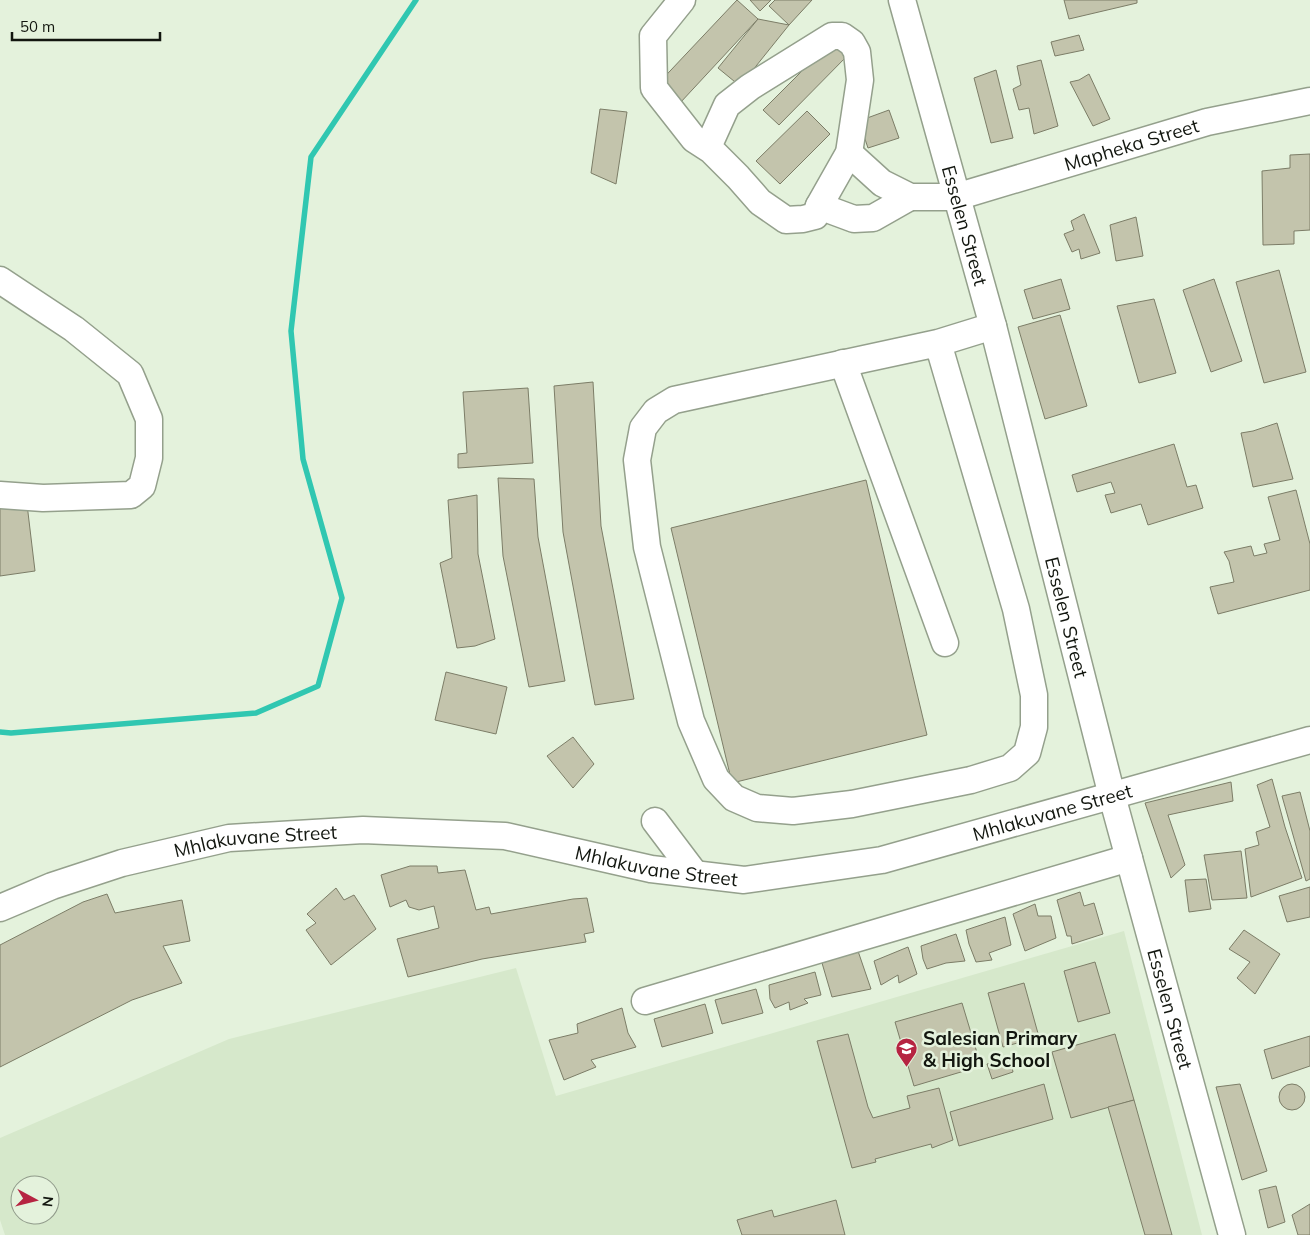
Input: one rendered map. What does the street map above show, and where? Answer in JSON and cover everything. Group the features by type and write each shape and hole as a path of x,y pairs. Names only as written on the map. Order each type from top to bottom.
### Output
{"street":[{"path":"682,0 653,36 654,88 694,139 711,150 760,202 786,220 815,216 849,154 860,80 858,52 852,43 842,36 832,36 750,87 727,105 708,147 711,150"},
{"name":"Esselen Street","path":"902,0 993,326 1112,796 1232,1235"},
{"name":"Mapheka Street","path":"910,197 956,196 1207,122 1310,101"},
{"path":"849,154 882,183 910,197"},
{"path":"819,206 854,219 873,218 910,197"},
{"path":"0,280 74,329 130,374 149,419 149,458 142,486 131,495 43,498 0,495"},
{"path":"938,344 1016,609 1034,695 1034,727 1027,752 1010,768 971,780 832,806 793,811 758,808 734,798 716,779 691,721 647,547 637,460 643,428 656,411 674,400 938,344 993,326"},
{"path":"843,363 945,643"},
{"name":"Mhlakuvane Street","path":"0,908 52,886 122,863 229,838 363,830 505,836 651,869 744,880 882,860 1310,740"},
{"path":"655,821 695,874"},
{"path":"645,1001 1129,858"}],"shaded area":[{"name":"Salesian Primary & High School","path":"1124,931 1202,1235 5,1235 0,1220 0,1138 229,1039 516,968 556,1096"}],"building":[{"path":"737,0 758,19 680,103 654,88"},
{"path":"750,0 771,0 760,11"},
{"path":"775,0 812,0 789,25 769,6"},
{"path":"1064,0 1137,0 1137,3 1069,19"},
{"path":"758,19 789,25 740,86 718,68"},
{"path":"1079,35 1084,50 1055,56 1051,42"},
{"path":"831,42 849,54 779,125 763,110"},
{"path":"1041,60 1058,126 1034,134 1029,108 1019,110 1013,89 1021,85 1017,66"},
{"path":"996,70 1013,138 991,143 974,78"},
{"path":"1089,74 1110,119 1093,126 1070,82 1079,80"},
{"path":"600,109 627,112 616,184 591,173"},
{"path":"889,110 899,138 868,148 859,121"},
{"path":"807,111 830,134 780,184 756,161"},
{"path":"1310,154 1310,230 1294,231 1294,244 1263,245 1262,171 1290,168 1290,155"},
{"path":"1084,214 1100,253 1081,259 1079,249 1072,252 1064,234 1074,230 1071,221"},
{"path":"1136,217 1143,256 1116,261 1110,225"},
{"path":"1279,270 1306,372 1264,383 1236,282"},
{"path":"1061,279 1070,309 1033,319 1024,290"},
{"path":"1214,279 1242,361 1211,372 1183,290"},
{"path":"1154,299 1176,373 1139,383 1117,306"},
{"path":"1060,315 1087,406 1045,419 1018,327"},
{"path":"593,382 601,526 634,699 595,705 563,532 554,386"},
{"path":"528,388 533,463 458,468 458,454 467,453 463,392"},
{"path":"1277,423 1293,479 1253,487 1241,433"},
{"path":"1174,444 1187,487 1196,485 1203,508 1148,525 1141,504 1111,513 1105,495 1115,493 1111,482 1077,492 1072,475"},
{"path":"498,478 534,479 538,537 565,681 529,687 503,556"},
{"path":"866,480 927,735 732,783 671,528"},
{"path":"1296,490 1310,544 1310,590 1218,614 1210,587 1234,582 1229,561 1224,552 1251,546 1254,556 1267,553 1264,544 1280,540 1268,497"},
{"path":"477,495 478,554 495,639 475,646 457,648 440,563 452,558 448,500"},
{"path":"27,504 35,571 0,576 0,507"},
{"path":"446,672 507,687 496,734 435,720"},
{"path":"573,737 594,764 573,788 547,756"},
{"path":"1272,779 1302,878 1251,897 1245,849 1259,845 1256,832 1270,827 1257,785"},
{"path":"1231,782 1233,801 1168,815 1185,865 1171,878 1145,803"},
{"path":"1300,792 1310,831 1310,879 1306,881 1282,796"},
{"path":"1241,851 1247,898 1212,900 1204,855"},
{"path":"410,866 437,866 438,873 465,870 476,910 489,907 491,914 587,898 594,932 584,934 586,942 482,959 408,977 397,939 439,928 434,906 419,910 409,907 406,900 390,907 381,875"},
{"path":"1206,879 1211,909 1189,912 1185,880"},
{"path":"1310,887 1310,917 1287,922 1279,896"},
{"path":"336,888 344,900 354,895 376,929 331,965 306,930 316,923 307,914"},
{"path":"1080,892 1084,906 1094,903 1103,934 1072,944 1071,936 1067,936 1057,900"},
{"path":"107,894 115,913 182,900 190,941 163,946 182,983 132,1000 0,1067 0,945 83,902"},
{"path":"1035,904 1038,916 1051,916 1056,938 1025,951 1013,914"},
{"path":"1005,917 1011,945 989,953 992,960 976,962 966,930"},
{"path":"1244,930 1280,954 1255,994 1237,978 1250,962 1229,949"},
{"path":"956,934 965,961 946,963 927,969 921,946"},
{"path":"908,947 917,974 899,983 898,975 881,985 874,961"},
{"path":"858,951 871,989 832,997 822,963"},
{"path":"1095,962 1110,1013 1078,1022 1064,971"},
{"path":"815,972 821,995 804,999 808,1003 790,1010 789,1002 775,1008 770,999 769,985"},
{"path":"1024,983 1039,1037 1003,1047 988,993"},
{"path":"756,989 763,1013 722,1024 715,1000"},
{"path":"962,1003 981,1066 914,1086 895,1022"},
{"path":"705,1004 713,1033 662,1047 654,1019"},
{"path":"622,1008 628,1033 636,1047 591,1060 596,1067 564,1080 549,1040 578,1033 577,1024"},
{"path":"848,1034 868,1107 873,1118 910,1108 907,1096 939,1088 953,1140 932,1148 931,1144 875,1159 876,1162 852,1168 817,1041"},
{"path":"1115,1034 1134,1100 1071,1118 1052,1052"},
{"path":"1310,1036 1310,1066 1272,1079 1264,1050"},
{"path":"1010,1058 1013,1072 992,1079 987,1064"},
{"path":"1044,1084 1053,1119 959,1146 950,1112"},
{"path":"1240,1084 1267,1171 1242,1180 1216,1087"},
{"path":"1292,1084 1301,1088 1305,1097 1301,1106 1292,1110 1283,1106 1279,1097 1283,1088"},
{"path":"1134,1100 1172,1235 1145,1235 1108,1107"},
{"path":"1276,1186 1285,1222 1268,1228 1259,1190"},
{"path":"836,1200 845,1235 742,1235 737,1220 772,1210 774,1217"},
{"path":"1310,1204 1310,1235 1298,1235 1292,1215"}],"waterway":[{"path":"0,732 11,733 256,713 318,686 342,598 303,459 291,331 311,157 416,0"}],"place":[{"name":"Salesian Primary & High School","path":"907,1068"}]}
